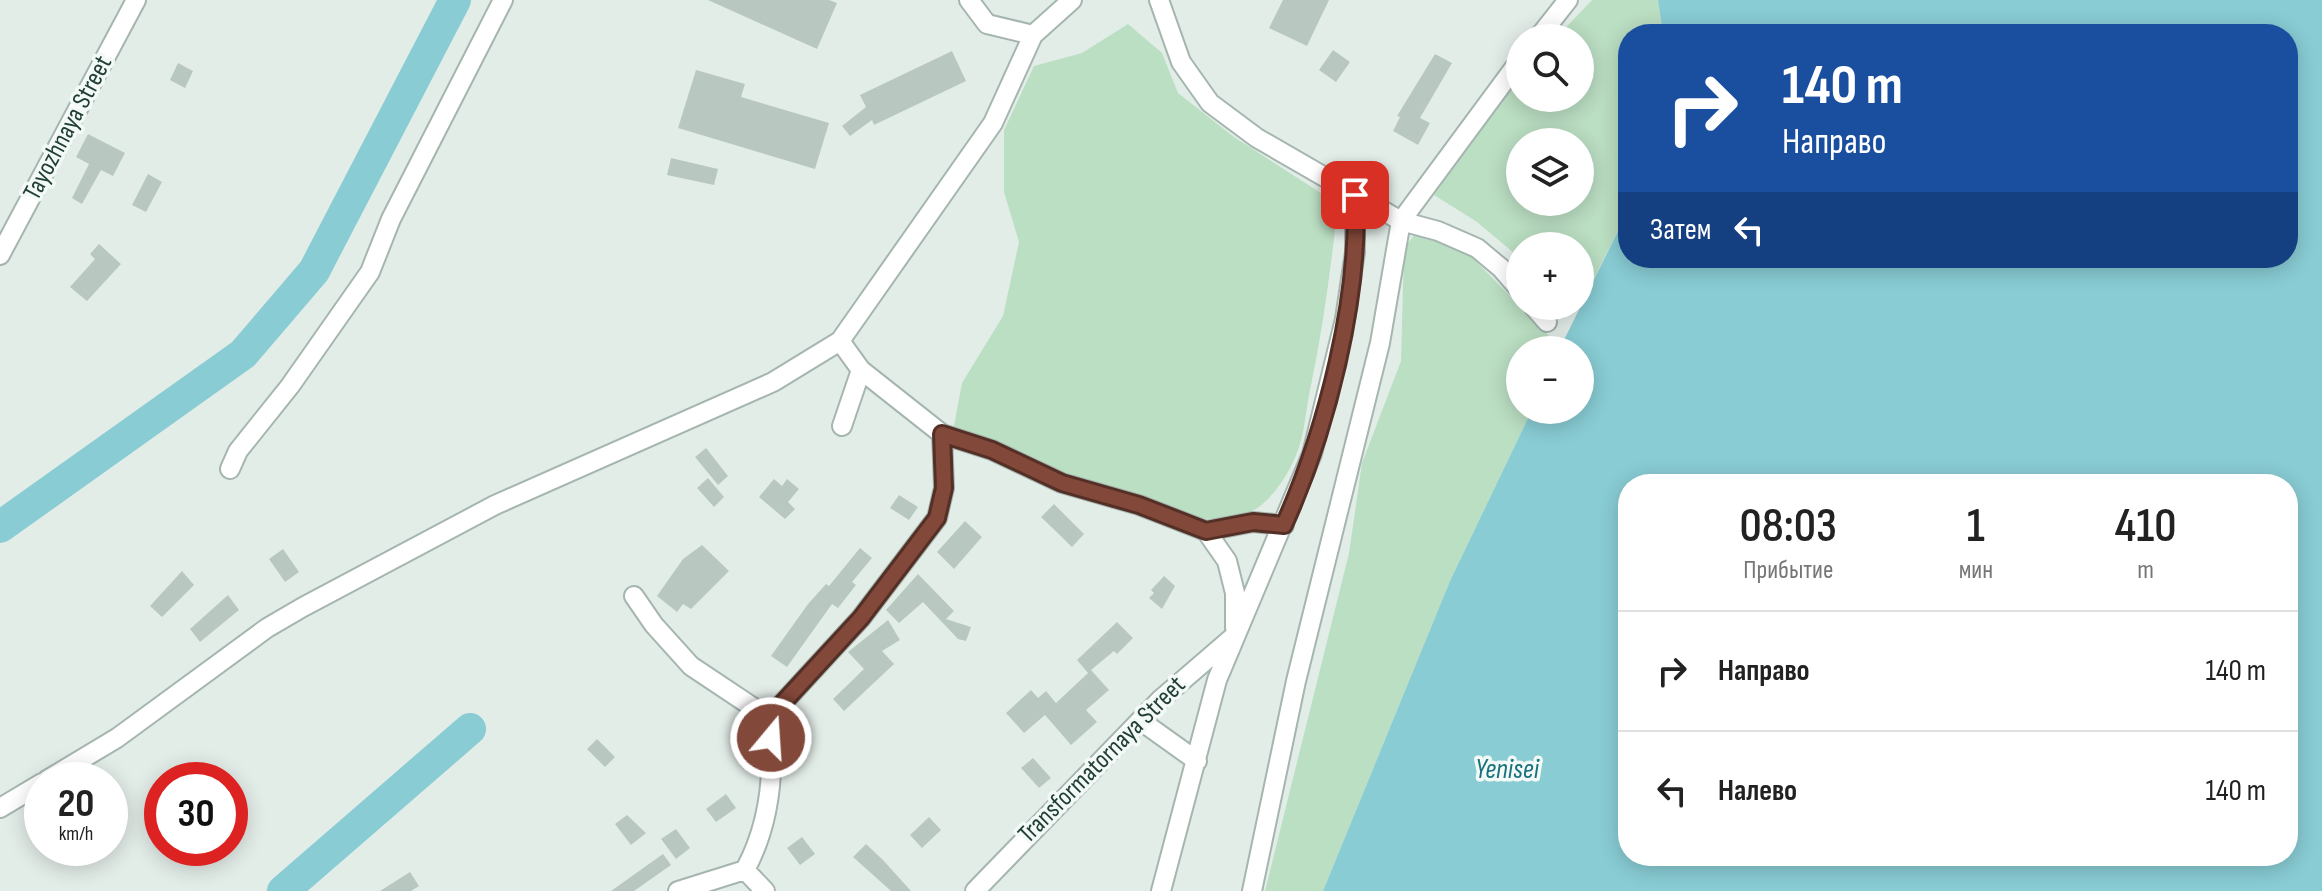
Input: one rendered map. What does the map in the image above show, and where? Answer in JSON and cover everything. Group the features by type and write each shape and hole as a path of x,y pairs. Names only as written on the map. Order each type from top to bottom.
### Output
{"street":[{"name":"Tayozhnaya Street","path":"0,255 136,0"},
{"path":"230,469 238,451 290,386 370,272 391,219 503,0"},
{"path":"969,0 987,24 1033,35"},
{"path":"77,762 117,738 267,628 303,607 495,505 773,382 840,341 993,123 1033,35 1072,0"},
{"path":"1159,0 1181,62 1210,103 1257,138 1401,221 1438,231 1477,248 1506,274"},
{"path":"1549,24 1568,0"},
{"path":"1252,891 1300,666 1380,343 1401,221 1506,79"},
{"path":"1161,891 1197,761 1202,730 1235,636 1312,454 1345,319 1355,252 1355,195"},
{"path":"840,341 861,370 942,434 992,450 1062,483 1139,505 1206,531 1253,522 1284,525"},
{"path":"842,426 861,370"},
{"path":"678,891 745,870 759,843 769,799 769,718 861,618 937,518 944,488 942,434"},
{"path":"1206,531 1227,561 1235,593 1235,636"},
{"path":"634,596 654,625 691,666 769,718"},
{"name":"Transformatornaya Street","path":"975,891 1189,671 1235,636"},
{"path":"1141,721 1197,761"},
{"path":"0,808 24,794"},
{"path":"745,870 765,891"}],"green space":[{"path":"1592,0 1658,0 1662,24 1618,24 1618,231 1594,278 1594,232 1506,232 1506,246 1477,222 1434,195 1506,95 1506,112 1594,112 1594,24 1569,24"},
{"path":"1128,24 1162,53 1178,93 1234,137 1338,204 1323,321 1300,443 1278,487 1255,510 1246,514 1217,519 1182,516 1142,506 1057,476 953,431 962,383 1003,316 1019,242 1004,192 1004,130 1034,66 1082,53"},
{"path":"1419,228 1467,252 1506,292 1506,320 1533,320 1549,336 1506,336 1506,424 1525,424 1450,581 1323,891 1265,891 1349,553 1362,463 1401,361 1404,249"}],"water":[{"name":"Yenisei","path":"1658,0 2322,0 2322,891 1323,891 1450,581 1525,424 1594,424 1594,336 1566,336 1574,320 1594,320 1594,279 1618,231 1618,268 2298,268 2298,24 1662,24"}],"building":[{"path":"708,0 829,0 837,3 817,49"},
{"path":"1283,0 1329,0 1307,46 1269,28"},
{"path":"1333,50 1350,62 1336,82 1319,70"},
{"path":"952,51 966,81 874,125 872,120 850,136 842,126 866,107 860,95"},
{"path":"1435,54 1452,63 1420,118 1430,123 1418,145 1393,131 1400,117 1397,116"},
{"path":"178,63 193,71 185,88 170,80"},
{"path":"696,70 745,84 741,97 829,123 815,169 678,128"},
{"path":"88,134 125,153 113,176 101,170 82,204 72,198 89,164 76,157"},
{"path":"671,158 718,169 714,185 667,175"},
{"path":"148,174 162,182 146,212 132,205"},
{"path":"99,244 121,264 87,301 70,287 95,259 90,254"},
{"path":"706,448 728,476 718,485 695,457"},
{"path":"708,478 724,497 714,507 697,488"},
{"path":"774,479 782,486 787,479 799,489 788,502 795,509 785,519 759,497"},
{"path":"899,495 918,507 909,520 890,508"},
{"path":"1054,504 1084,534 1072,547 1041,517"},
{"path":"965,521 982,537 954,569 937,552"},
{"path":"702,545 729,571 691,609 683,604 677,612 657,596 683,559"},
{"path":"860,548 872,558 852,582 856,585 838,608 832,604 787,667 771,656 808,604 826,584 829,586"},
{"path":"283,549 299,572 285,582 269,559"},
{"path":"182,571 194,585 162,617 150,606"},
{"path":"918,574 954,611 946,619 971,627 966,641 958,639 923,602 899,623 886,610"},
{"path":"1164,576 1175,586 1162,609 1149,598 1154,593 1151,590"},
{"path":"228,595 239,610 200,642 190,629"},
{"path":"888,620 900,640 882,651 894,664 844,711 833,699 864,669 848,652"},
{"path":"1117,622 1133,638 1117,654 1114,651 1091,670 1109,690 1086,710 1097,722 1071,745 1045,715 1024,733 1006,713 1031,690 1038,698 1046,691 1056,703 1088,673 1077,660"},
{"path":"597,739 615,757 605,767 587,749"},
{"path":"1033,758 1051,778 1039,788 1021,768"},
{"path":"726,794 736,808 716,822 706,809"},
{"path":"627,815 646,833 631,845 615,824"},
{"path":"929,817 941,830 922,848 910,835"},
{"path":"676,829 690,848 676,859 661,839"},
{"path":"802,837 815,854 800,865 787,848"},
{"path":"866,844 911,891 891,891 853,857"},
{"path":"663,854 671,865 634,891 611,891"},
{"path":"410,872 419,886 411,891 380,891"}],"waterway":[{"path":"0,527 243,354 314,271 455,0"},
{"path":"283,891 470,729"}],"route":[{"path":"771,738 769,718 861,618 937,518 944,488 942,434 992,450 1062,483 1139,505 1206,531 1253,522 1284,525 1312,454 1345,319 1355,252 1355,195"}]}
